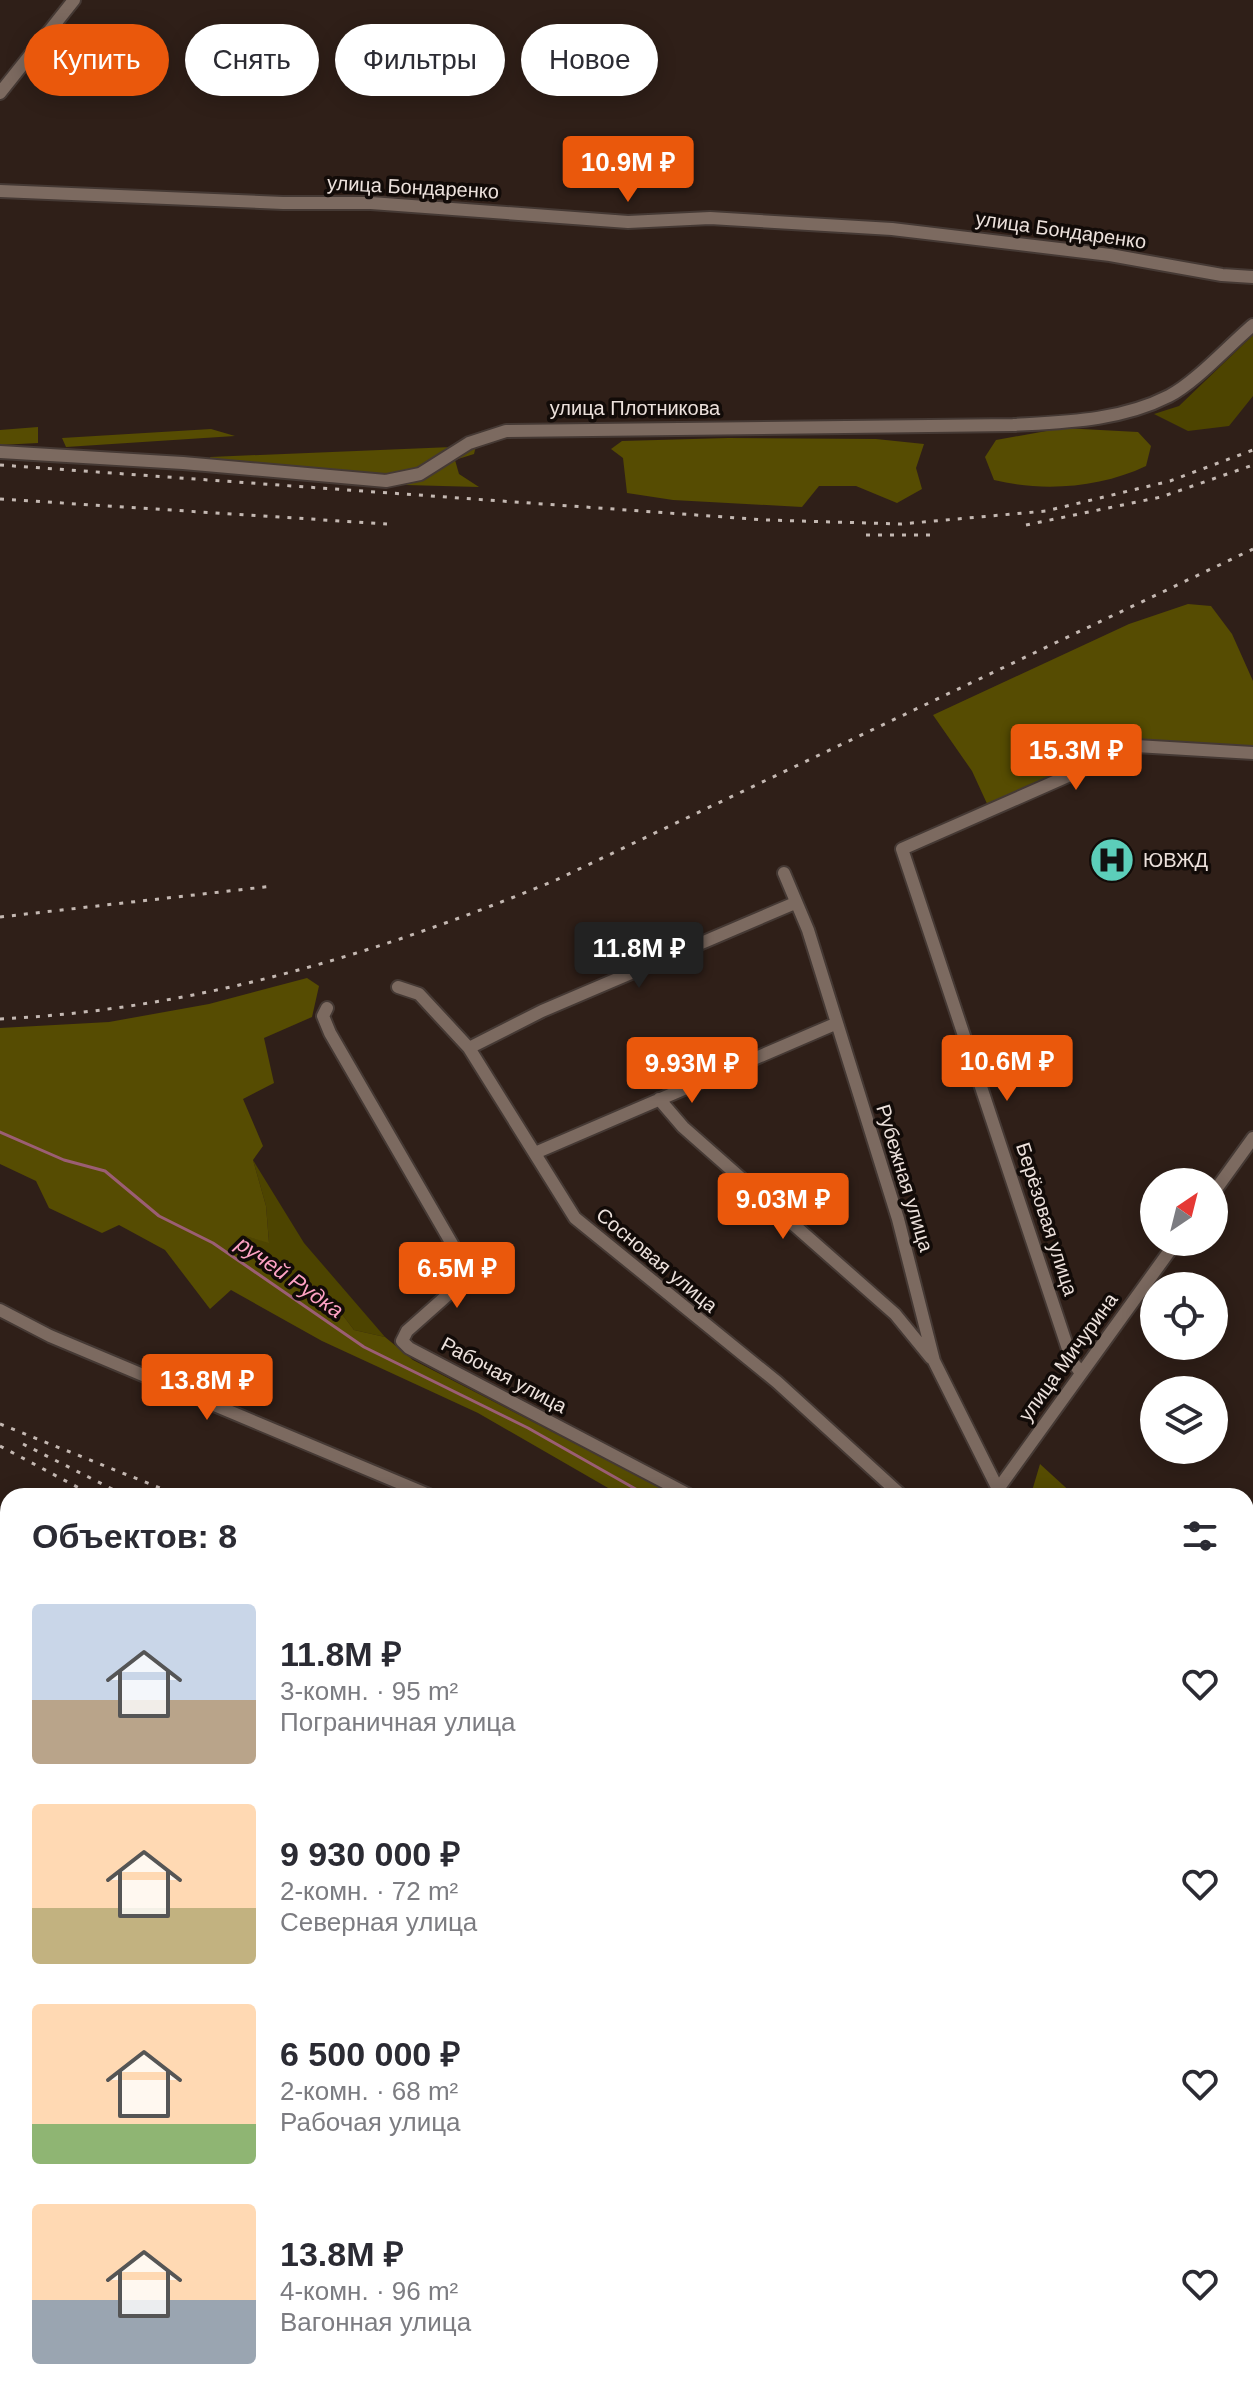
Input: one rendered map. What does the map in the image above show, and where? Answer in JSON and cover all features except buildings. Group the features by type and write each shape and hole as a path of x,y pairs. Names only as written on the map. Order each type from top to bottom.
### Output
{"street":[{"path":"0,93 74,0"},
{"name":"улица Бондаренко","path":"0,191 283,203 371,203 628,222 710,218 892,229 1007,241 1253,277"},
{"name":"улица Плотникова","path":"0,452 183,463 386,481 420,474 469,443 506,431 1013,425 1088,420 1132,410 1171,395 1253,325"},
{"name":"Берёзовая улица","path":"1081,1373 1072,1361 902,849 1136,746 1253,753"},
{"name":"Рубежная улица","path":"784,873 808,930 898,1219 934,1361 993,1488"},
{"path":"469,1048 542,1011 795,903"},
{"name":"Сосновая улица","path":"398,987 419,994 469,1048 575,1218 777,1382 893,1488"},
{"name":"Рабочая улица","path":"327,1008 323,1016 330,1033 470,1275 407,1331 402,1341 409,1348 676,1488"},
{"path":"535,1153 835,1024"},
{"path":"659,1099 694,1137 895,1314 934,1361"},
{"path":"1228,1173 1253,1138"},
{"name":"улица Мичурина","path":"998,1488 1166,1256"},
{"path":"0,1310 50,1336 412,1488"}],"shaded area":[{"path":"1253,335 1253,396 1229,426 1188,431 1154,414 1179,406"},
{"path":"38,427 38,443 0,445 0,430"},
{"path":"1063,428 1138,432 1151,446 1146,466 1110,479 1071,486 1032,486 994,480 985,457 996,440"},
{"path":"211,429 235,436 66,447 62,438"},
{"path":"876,439 924,444 916,468 922,489 897,503 856,486 819,486 802,507 673,500 627,493 623,458 611,449 622,441"},
{"path":"476,446 474,454 455,460 459,474 479,487 369,484 319,476 264,478 211,469 210,457"},
{"path":"1188,604 1211,606 1232,634 1253,681 1253,748 1154,740 1130,742 989,808 972,771 933,715 1129,624"},
{"path":"307,978 319,986 312,1017 264,1038 274,1083 243,1099 263,1146 253,1160 266,1206 269,1243 245,1236 239,1247 312,1290 326,1293 354,1330 385,1337 413,1360 661,1488 608,1488 478,1413 322,1341 231,1290 210,1309 165,1250 119,1225 102,1233 49,1208 36,1181 0,1164 0,1028 109,1022 209,1004"},
{"path":"253,1160 304,1243 385,1337 354,1330 326,1293 312,1291 238,1247 245,1236 269,1242 266,1206"},
{"path":"1040,1464 1066,1488 1033,1488"}],"waterway":[{"name":"ручей Рудка","path":"0,1132 64,1160 105,1171 159,1216 213,1243 364,1347 528,1428 634,1488"}],"railway":[{"path":"0,465 766,520 901,524 1046,511 1170,481 1253,450"},
{"path":"1026,525 1161,497 1253,465"},
{"path":"0,499 387,524"},
{"path":"866,535 930,535"},
{"path":"0,1019 145,1004 215,990 352,954 488,907 556,880 1253,549"},
{"path":"0,917 273,886"},
{"path":"0,1424 160,1488"},
{"path":"23,1444 110,1488"},
{"path":"0,1446 79,1488"}],"place":[{"name":"ЮВЖД","path":"1112,860"}]}
